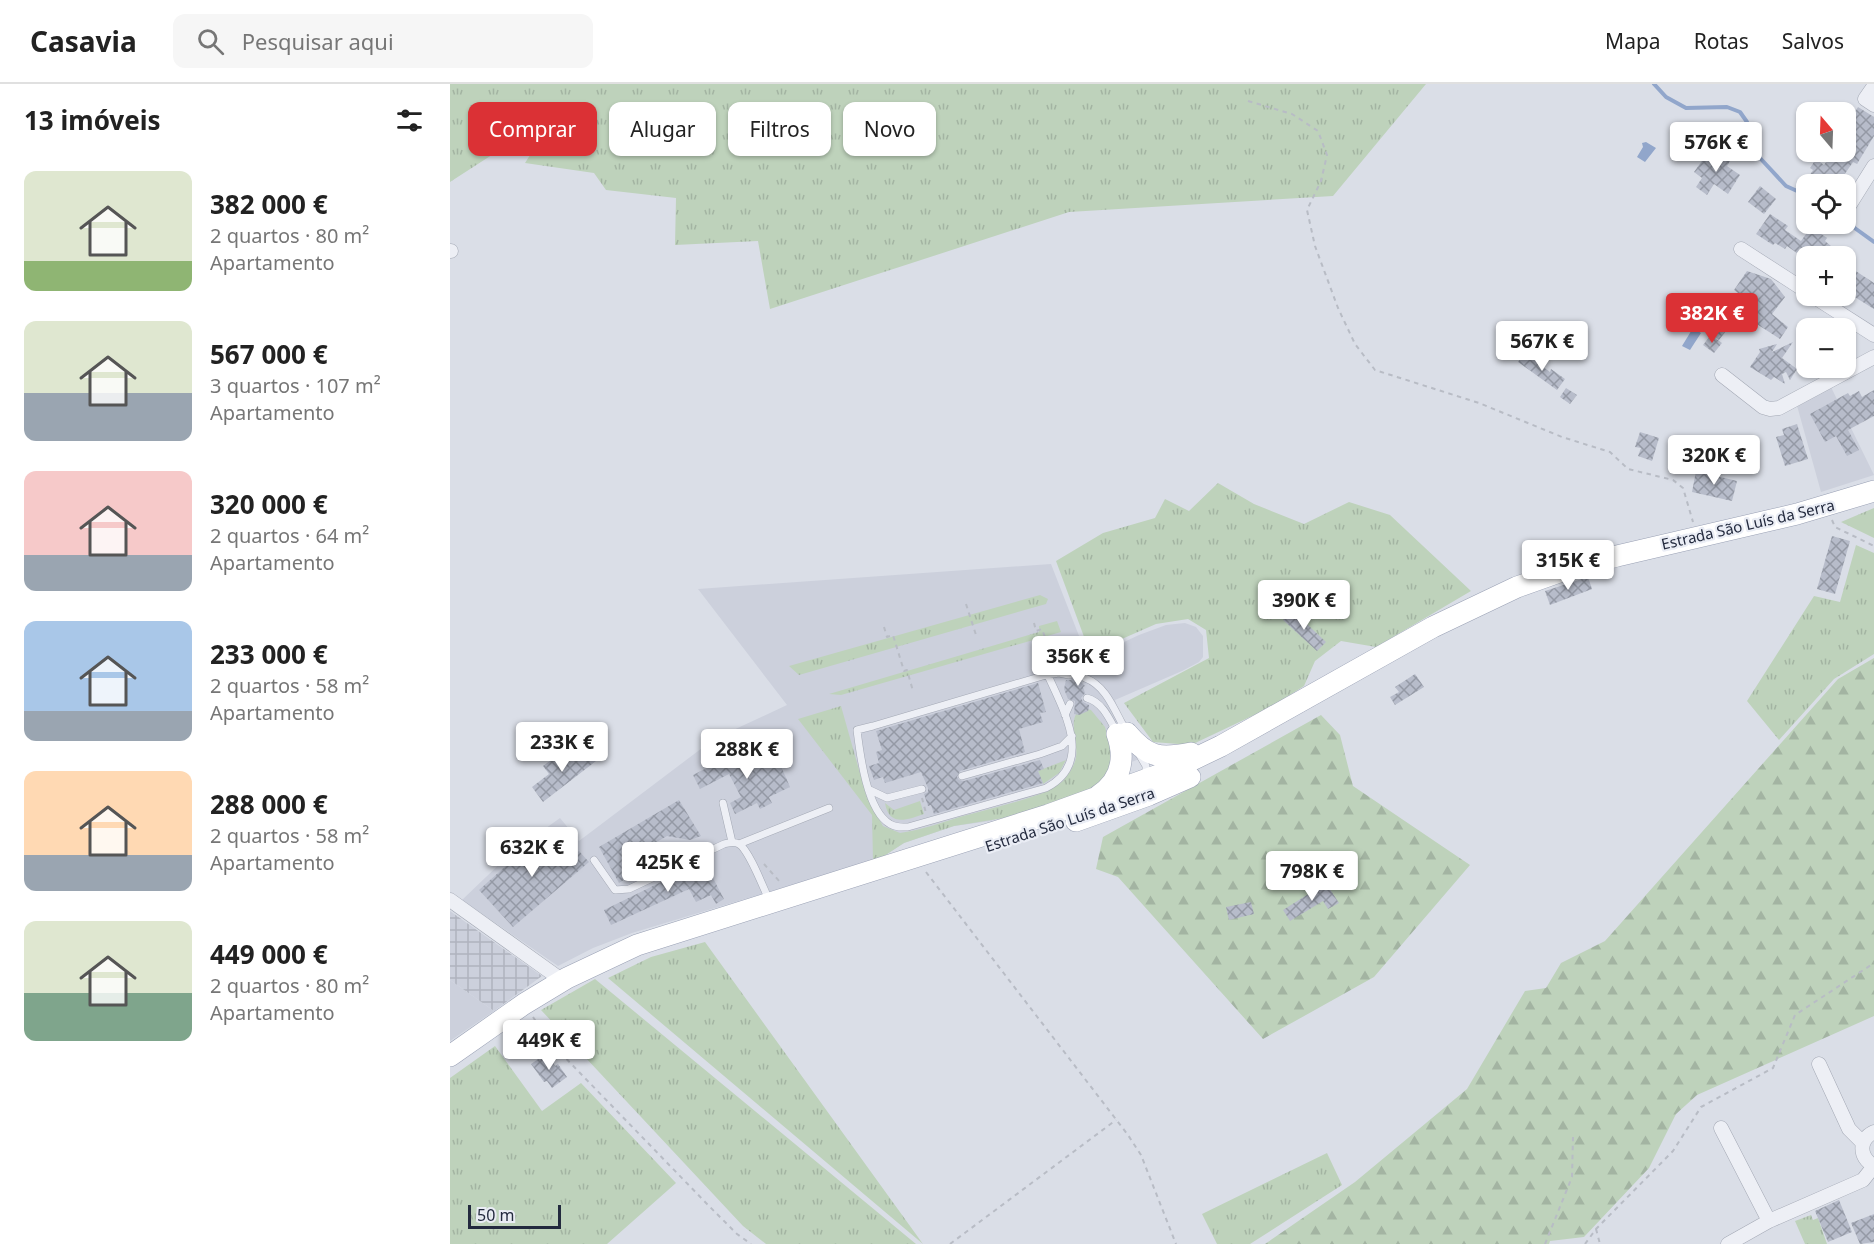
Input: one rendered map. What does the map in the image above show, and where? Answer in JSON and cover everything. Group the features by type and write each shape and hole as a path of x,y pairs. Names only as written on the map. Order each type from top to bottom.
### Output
{"main road":[{"name":"Estrada São Luís da Serra","path":"450,1056 524,1004 563,981 600,961 654,939 1094,800 1192,761 1462,612 1517,587 1586,564 1826,507 1874,491"},
{"name":"Estrada São Luís da Serra","path":"654,939 780,906 1044,831 1138,781 1190,777 1232,755 1465,616 1537,582 1586,564"},
{"path":"1122,734 1151,754 1165,758 1203,750 1236,738"},
{"path":"1094,800 1112,786 1117,776 1122,760 1122,734"}],"street":[{"path":"1874,86 1865,99 1874,105"},
{"path":"1856,195 1874,166"},
{"path":"1741,249 1796,285"},
{"path":"1829,306 1874,335"},
{"path":"1722,375 1763,407 1779,408 1874,357"},
{"path":"450,900 563,981"},
{"path":"1819,1064 1849,1129 1863,1143"},
{"path":"1721,1128 1769,1221"},
{"path":"1728,1244 1769,1221 1863,1180 1874,1166 1863,1157 1863,1143 1866,1136 1874,1132"}],"lane":[{"path":"1039,654 1046,675 1072,736 1072,758 1065,773 1046,788 929,822 898,828 889,824 876,809 860,753 857,730 1046,675 1059,673 1069,675"},
{"path":"1085,678 1095,682 1105,693 1122,734 1138,781 1147,774 1146,766 1122,734 1101,707 1087,698"},
{"path":"1065,715 1070,704"},
{"path":"962,776 1062,746 1072,736"},
{"path":"870,790 887,798 920,789"},
{"path":"723,803 736,843 746,852 771,903"},
{"path":"594,860 615,890 630,889 724,844 736,843 828,808"}],"path":[{"path":"1248,101 1292,114 1318,132 1327,155 1320,181 1307,210 1315,246 1354,344 1375,370 1479,403 1562,437 1610,452 1628,469 1673,480 1683,488 1695,537"},
{"path":"1826,507 1835,527 1874,546"},
{"path":"966,604 977,638"},
{"path":"1034,623 1036,631 1042,629 1050,651"},
{"path":"884,627 887,637 893,635 913,691"},
{"path":"920,789 929,822"},
{"path":"746,852 755,855 781,884"},
{"path":"921,865 1141,1155 1176,1244"},
{"path":"1585,1244 1596,1229 1673,1151 1701,1107 1773,1068 1795,1014 1874,963"},
{"path":"524,1004 550,1042 709,1206 737,1234 751,1244"},
{"path":"950,1244 1116,1120"},
{"path":"1545,1244 1572,1177 1574,1137"},
{"path":"1596,1229 1600,1244"}],"shaded area":[{"path":"1830,385 1874,475 1821,492 1796,402"},
{"path":"1051,564 1088,659 1166,625 1185,623 1196,627 1203,636 1203,657 1199,662 1115,700 1119,712 1127,723 1158,751 991,821 954,826 904,843 881,858 632,933 593,948 558,966 462,900 510,854 560,818 579,841 714,739 787,705 698,589"},
{"path":"450,911 542,976 494,1011 450,980"},
{"path":"450,980 494,1011 450,1041"}],"green space":[{"path":"450,84 1426,84 1333,196 1069,212 770,309 758,241 675,245 676,198 606,190 594,173 525,163 529,156 597,156 597,102 468,102 468,156 490,156 450,182"},
{"path":"1218,483 1254,504 1304,524 1349,502 1390,515 1471,591 1376,647 1341,641 1315,661 1304,686 1271,707 1191,745 1153,742 1124,703 1209,658 1206,630 1188,619 1156,624 1090,653 1056,561 1103,533 1155,518 1165,499 1189,511"},
{"path":"1874,508 1874,538 1841,522"},
{"path":"1856,545 1874,553 1874,654 1834,679 1779,740 1747,701 1814,596 1840,602"},
{"path":"1040,595 1048,599 1046,604 799,675 789,666"},
{"path":"1057,621 1061,632 841,695 829,694 1039,632 1039,626"},
{"path":"1874,658 1874,1016 1697,1095 1676,1114 1649,1168 1584,1237 1550,1241 1549,1244 1265,1244 1355,1182 1467,1089 1525,991 1546,988 1561,963 1605,941 1838,679"},
{"path":"841,706 867,798 883,826 900,833 926,828 1025,799 1058,785 1063,781 1075,760 1074,719 1082,710 1091,710 1105,727 1113,753 1108,775 1087,792 1004,818 954,826 904,843 873,861 872,815 798,719"},
{"path":"1321,715 1340,735 1353,786 1470,865 1374,977 1263,1039 1118,877 1096,869 1103,837"},
{"path":"1066,760 1059,773 1043,784 1038,771"},
{"path":"920,801 924,814 900,820 890,816 885,803 894,810"},
{"path":"705,942 923,1244 608,978 651,957"},
{"path":"595,979 916,1244 766,1244 743,1226 541,1010"},
{"path":"495,1046 542,1111 581,1083 676,1183 607,1244 450,1244 450,1078"},
{"path":"1327,1153 1342,1185 1250,1244 1217,1244 1202,1214"},
{"path":"1811,1215 1813,1220 1818,1218 1827,1244 1805,1244 1795,1221"}],"water":[{"path":"1646,142 1656,148 1645,162 1637,157 1643,147 1642,143"},
{"path":"1693,328 1701,333 1690,350 1682,346"}],"building":[{"path":"1858,107 1874,117 1874,136 1857,164 1853,162 1856,162 1856,110"},
{"path":"1711,148 1730,161 1727,166 1740,175 1728,194 1714,184 1707,195 1696,187 1702,178 1694,172"},
{"path":"1814,162 1824,165 1826,162 1853,162 1845,174 1810,174 1813,170 1810,168"},
{"path":"1760,186 1776,199 1764,214 1748,202"},
{"path":"1770,214 1788,226 1785,230 1801,241 1806,234 1821,234 1827,238 1825,241 1831,246 1796,246 1796,252 1787,246 1785,249 1775,243 1773,245 1756,234"},
{"path":"1747,271 1771,279 1785,297 1772,314 1788,327 1780,339 1752,321 1744,330 1733,322 1719,340 1707,331 1724,309 1730,313 1738,293 1734,290"},
{"path":"1856,271 1874,283 1874,309 1856,298"},
{"path":"1711,335 1722,343 1714,353 1703,345"},
{"path":"1793,342 1782,358 1796,371 1790,380 1786,372 1782,374 1785,384 1774,377 1771,380 1750,367 1760,352 1759,349 1777,344 1772,352"},
{"path":"1524,353 1550,372 1551,369 1565,379 1557,390 1518,362"},
{"path":"1566,388 1577,395 1570,404 1560,397"},
{"path":"1874,390 1874,416 1848,430 1859,450 1847,456 1836,436 1825,442 1810,414 1848,393 1850,396 1859,391 1862,397"},
{"path":"1797,424 1808,459 1785,466 1776,437 1784,435 1782,429"},
{"path":"1640,432 1659,438 1652,461 1638,456 1641,448 1635,447"},
{"path":"1696,471 1737,481 1732,501 1692,492"},
{"path":"1832,536 1850,541 1835,594 1817,589"},
{"path":"1588,577 1592,589 1550,605 1545,591"},
{"path":"1292,610 1326,642 1317,651 1283,620"},
{"path":"1089,660 1090,665 1087,673 1082,673 1080,676 1080,681 1085,686 1083,687 1085,693 1081,698 1089,705 1089,708 1088,711 1079,715 1074,714 1075,701 1068,699 1064,689 1066,680 1074,677 1071,670 1074,662"},
{"path":"1415,674 1424,687 1395,705 1390,697 1399,692 1395,687"},
{"path":"1038,683 1046,712 1040,713 1043,722 1019,729 1025,752 960,771 957,777 964,781 1040,760 1044,769 1038,771 1043,783 934,814 924,794 928,792 928,788 921,772 885,783 883,777 874,780 869,766 879,763 876,752 882,750 876,731"},
{"path":"584,747 596,761 543,802 532,787 549,774 543,766 559,754 565,762"},
{"path":"742,750 752,770 777,757 790,787 769,797 772,803 760,809 757,803 735,814 730,803 741,797 729,774 700,789 693,775"},
{"path":"679,800 701,836 690,840 667,836 636,854 630,876 619,883 599,847"},
{"path":"557,833 575,854 579,851 589,862 513,927 479,890 535,840 541,847"},
{"path":"704,861 724,899 716,904 711,895 696,902 689,889 611,925 604,910"},
{"path":"1326,883 1339,903 1328,909 1323,901 1290,921 1283,910"},
{"path":"1251,902 1254,914 1229,920 1226,907"},
{"path":"547,1053 555,1066 558,1064 567,1077 552,1088 547,1081 544,1082 531,1064"},
{"path":"1839,1200 1852,1232 1828,1242 1815,1211"},
{"path":"1874,1214 1874,1242 1860,1244 1851,1223"}],"waterway":[{"path":"1654,84 1666,97 1686,108 1727,107 1740,112 1747,122 1749,133 1760,158 1786,186 1796,190"},
{"path":"1856,229 1874,242"}]}
